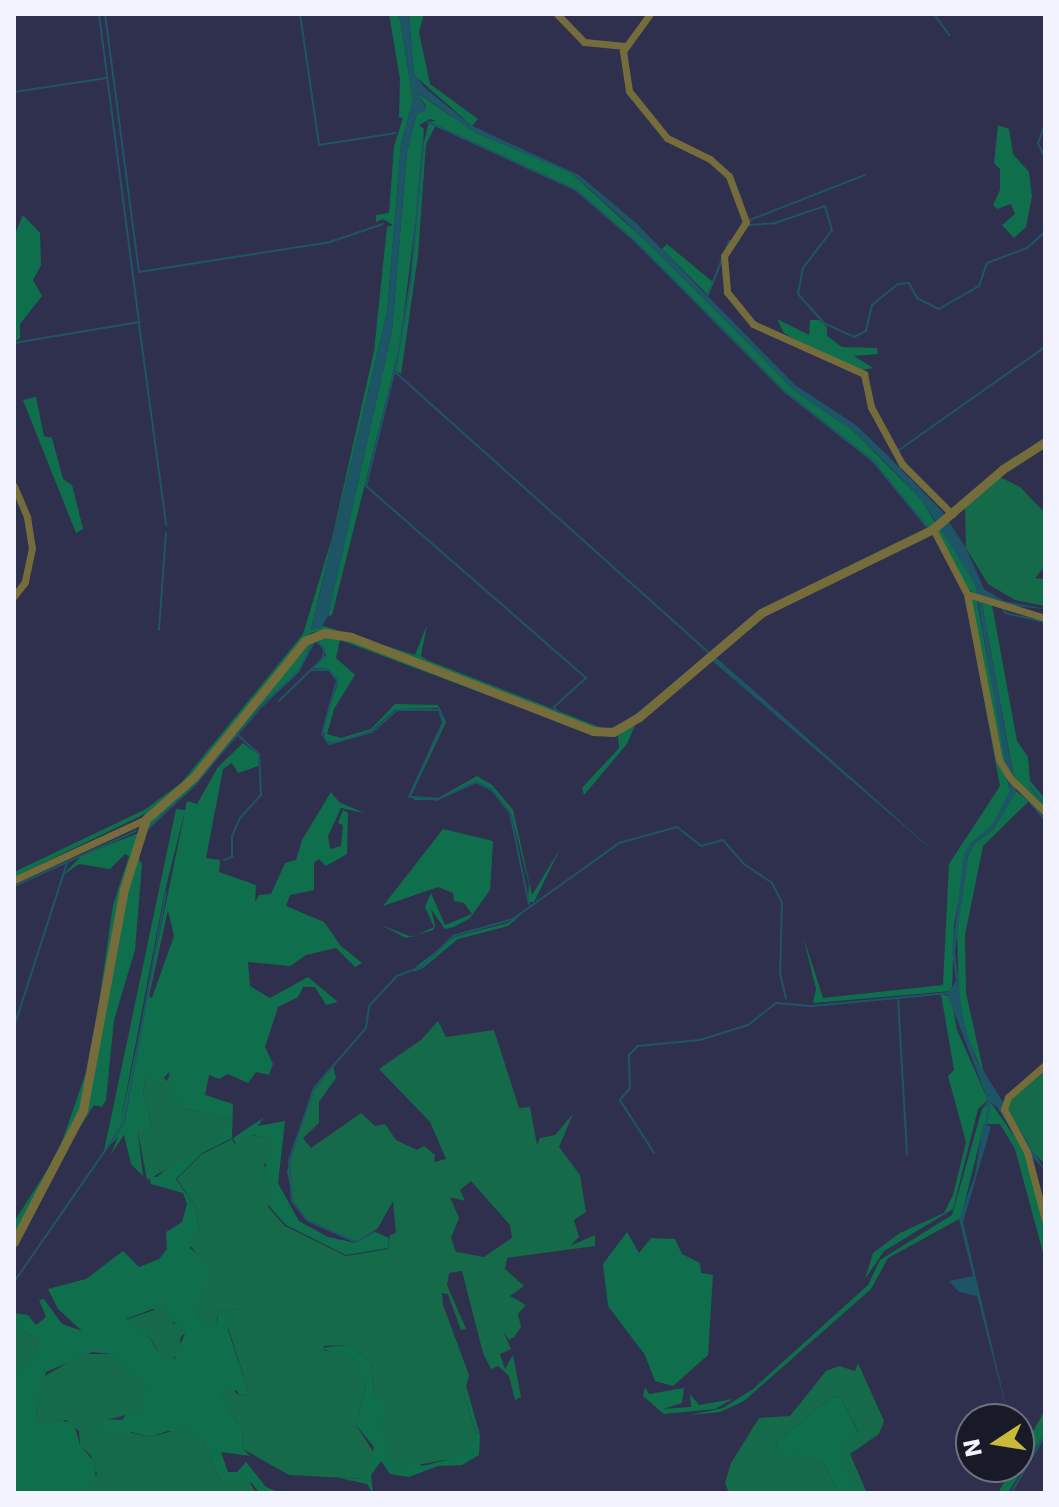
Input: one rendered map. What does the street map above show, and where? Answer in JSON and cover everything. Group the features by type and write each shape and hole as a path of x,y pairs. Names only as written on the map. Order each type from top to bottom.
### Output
{"street":[{"path":"557,14 584,42 625,46"},
{"path":"650,14 625,46 623,62 632,97 667,138 724,170 743,209 746,227 724,256 727,292 736,307 753,324 864,374 871,407 902,464 948,517"},
{"path":"14,880 146,819 194,777 315,635 351,637 593,731 613,732 639,717 761,613 934,528 1045,442"},
{"path":"14,486 27,517 32,556 25,582 14,596"},
{"path":"934,528 967,594 999,760 1045,812"},
{"path":"967,594 1045,618"},
{"path":"14,1242 83,1110 124,889 146,819"},
{"path":"1045,1065 1008,1097 1004,1109 1027,1152 1045,1220"}],"green space":[{"path":"389,14 399,14 413,100 401,144 387,313 311,629 324,626 415,655 427,625 421,656 427,660 607,730 626,722 708,655 626,724 607,732 324,630 311,633 192,775 147,813 14,877 14,872 146,809 182,782 303,634 332,538 374,351 387,227 393,225 383,219 376,222 376,215 389,213 394,146 403,118 399,117 400,79"},
{"path":"409,14 424,14 419,32 430,84 478,119 472,126 414,75"},
{"path":"418,93 449,115 571,173 661,255 796,392 852,430 922,500 936,524 929,529 873,460 784,390 643,248 577,190 436,125 426,144 418,255 401,374 396,371 411,280 424,142 429,122 436,121 430,119 419,125 424,129 400,345 332,615 328,616 392,331 407,151 417,114 426,106"},
{"path":"998,125 1009,129 1013,154 1029,172 1032,196 1026,227 1014,238 1002,225 1015,214 1011,204 997,209 993,205 1000,190 1000,169 994,163"},
{"path":"23,215 40,233 41,265 33,280 42,296 20,324 20,338 14,342 14,236"},
{"path":"667,244 714,283 708,295 662,249"},
{"path":"777,319 809,335 810,320 819,320 827,327 827,336 842,347 877,348 878,354 854,356 873,368 861,370 818,353 784,333"},
{"path":"36,397 44,436 52,438 63,479 72,485 83,529 76,533 23,400"},
{"path":"998,476 1020,487 1045,513 1045,566 1035,578 1045,579 1045,606 1015,600 988,584 966,548 965,505"},
{"path":"941,528 975,584 978,595 967,589 936,530"},
{"path":"971,598 977,601 1008,772 1001,760"},
{"path":"982,603 992,605 1017,741 1028,757 1030,781 1045,799 1045,811 1014,778"},
{"path":"316,637 345,639 612,735 637,721 627,744 584,795 582,788 619,748 618,736 592,734 340,640 336,658 355,675 334,709 327,734 341,738 371,729 395,704 438,705 446,722 411,796 438,798 477,776 492,785 513,810 532,895 560,849 534,902 528,902 529,884 511,813 492,789 476,781 436,800 415,800 409,795 443,722 438,708 396,709 371,731 335,743 326,741 323,729 338,682 329,669 313,668 326,655"},
{"path":"314,639 298,672 259,707 197,784 147,830 147,822 196,778"},
{"path":"975,651 1010,791 993,825 970,844 954,924 952,991 813,1003 816,989 803,936 823,998 943,985 949,864 1000,786"},
{"path":"243,743 259,755 258,766 238,773 232,763 223,769 206,858 220,860 219,872 256,885 255,902 259,895 271,894 285,863 296,860 302,840 331,792 339,802 364,813 341,808 328,836 330,849 341,846 343,825 338,823 343,810 348,813 347,854 326,866 319,859 314,863 314,890 290,895 286,906 324,922 341,946 362,963 355,967 336,948 306,955 290,966 248,962 250,986 270,998 308,977 338,1002 326,1005 315,987 303,987 298,997 278,1007 265,1047 273,1064 269,1075 256,1072 248,1083 228,1074 219,1079 209,1075 205,1095 233,1104 232,1138 202,1153 176,1179 196,1208 199,1231 190,1248 205,1261 214,1278 197,1312 208,1328 217,1321 219,1312 241,1309 230,1318 228,1330 249,1394 240,1396 236,1390 222,1398 242,1429 243,1449 250,1456 221,1452 228,1472 237,1472 246,1462 266,1487 280,1493 259,1493 252,1483 239,1480 221,1481 202,1440 168,1431 149,1437 132,1432 99,1436 99,1426 106,1419 122,1420 148,1388 111,1354 92,1352 46,1372 36,1407 39,1425 57,1419 74,1424 80,1445 96,1464 95,1482 82,1493 16,1493 14,1373 39,1348 39,1341 14,1325 14,1313 28,1315 36,1325 46,1317 39,1300 44,1299 62,1324 82,1331 58,1309 48,1289 86,1279 123,1251 139,1267 159,1259 167,1249 166,1232 182,1222 187,1204 183,1193 151,1184 149,1176 157,1177 176,1160 217,1141 232,1120 183,1108 181,1098 173,1104 169,1072 154,1090 146,1074 143,1094 152,1126 138,1133 143,1176 131,1164 124,1135 111,1154 118,1137 104,1151 176,809 185,810 164,895 118,1136 187,801 197,804 218,767","holes":["168,910 174,936 152,998 149,996","158,1307 185,1333 175,1359 157,1350 146,1332 126,1319"]},
{"path":"1016,791 1029,801 983,846 965,935 966,993 985,1078 965,1031 959,997 957,931 968,856 974,844 994,829"},
{"path":"443,829 493,841 490,890 470,918 445,929 431,909 435,926 433,930 417,935 434,927 425,907 431,893 445,925 472,914 464,903 454,901 453,893 438,887 383,906"},
{"path":"139,833 92,1051 113,905 129,856 125,854 110,869 79,864 63,875 82,855"},
{"path":"138,858 142,864 135,950 114,1020 106,1100 102,1107 94,1105 73,1138 126,888"},
{"path":"533,904 508,926 458,939 423,968 411,971 454,937 508,923"},
{"path":"381,925 411,937 406,938"},
{"path":"941,994 951,997 957,1030 988,1100 978,1109 953,1209 884,1251 865,1279 873,1253 900,1233 944,1213 953,1195 966,1142 948,1076 954,1070"},
{"path":"438,1021 446,1037 494,1030 519,1108 530,1107 537,1145 540,1138 555,1135 573,1114 559,1147 580,1175 586,1212 574,1220 579,1237 570,1246 595,1235 595,1246 507,1258 505,1269 524,1286 510,1296 526,1305 518,1314 521,1327 514,1337 509,1340 503,1331 511,1349 500,1354 505,1369 513,1355 521,1397 515,1400 509,1376 498,1366 491,1369 483,1353 462,1271 449,1273 447,1285 466,1329 461,1330 448,1294 442,1293 443,1305 469,1375 464,1395 477,1435 463,1457 393,1469 380,1427 385,1401 374,1398 371,1363 349,1345 324,1346 323,1350 352,1356 363,1374 366,1385 356,1425 374,1453 367,1479 289,1475 243,1449 242,1429 222,1398 228,1386 240,1396 249,1394 226,1321 240,1309 219,1312 215,1326 207,1328 197,1312 196,1304 213,1277 188,1242 199,1230 196,1208 177,1179 202,1154 232,1139 235,1144 252,1135 269,1139 275,1149 264,1165 268,1174 264,1185 273,1192 268,1207 285,1226 346,1256 388,1249 390,1235 396,1233 393,1201 378,1228 356,1242 308,1220 293,1201 287,1171 312,1093 333,1065 336,1078 319,1102 319,1123 303,1138 311,1148 361,1113 375,1126 385,1124 396,1140 417,1150 424,1146 435,1155 434,1162 446,1159 430,1122 379,1069 421,1040","holes":["471,1181 510,1225 512,1238 484,1257 456,1252 451,1238 459,1218 450,1197 465,1201 460,1190"]},
{"path":"90,1062 78,1116 14,1239 14,1222 58,1153"},
{"path":"1045,1067 1045,1164 1028,1148 1007,1106 1010,1097"},
{"path":"172,1069 173,1104 181,1097 183,1108 233,1120 217,1141 147,1180 138,1132 152,1126 143,1094 146,1074 150,1071 155,1089 160,1075 167,1081"},
{"path":"991,1103 1026,1153 1045,1225 1045,1260 1015,1149 1000,1124 984,1124 961,1218 888,1258 871,1289 744,1401 720,1412 690,1415 723,1408 753,1389 868,1285 880,1260 952,1215 982,1109"},
{"path":"263,1118 258,1126 285,1121 278,1183 299,1221 328,1237 356,1243 375,1232 389,1238 388,1248 346,1255 286,1225 269,1206 269,1190 264,1185 268,1139 253,1135 236,1144 233,1138"},
{"path":"627,1232 639,1253 651,1238 675,1239 682,1254 700,1263 701,1273 713,1275 708,1355 673,1386 655,1381 645,1355 608,1306 603,1264"},
{"path":"154,1302 162,1302 174,1324 178,1322 185,1333 180,1338 182,1351 167,1364 146,1332 125,1320 154,1310"},
{"path":"14,1325 39,1341 39,1348 14,1373"},
{"path":"349,1345 371,1363 374,1398 386,1401 383,1437 422,1466 447,1460 477,1434 464,1395 466,1386 480,1435 479,1455 462,1465 438,1466 409,1477 390,1474 381,1461 371,1475 373,1493 367,1484 339,1478 366,1479 374,1447 356,1425 366,1385 354,1360 320,1348"},
{"path":"82,1354 111,1354 148,1387 142,1411 106,1420 99,1426 99,1436 121,1430 149,1437 185,1428 202,1440 221,1481 247,1478 256,1493 82,1493 97,1474 91,1456 80,1445 79,1431 66,1420 39,1425 36,1407 40,1379"},
{"path":"858,1363 884,1421 879,1434 850,1454 867,1493 855,1493 846,1471 840,1447 859,1433 841,1398 833,1396 776,1442 781,1461 798,1453 824,1463 838,1493 729,1493 725,1483 731,1463 759,1418 790,1416 826,1371 839,1366 855,1371"},
{"path":"645,1387 649,1394 684,1388 682,1403 663,1409 691,1407 690,1394 699,1405 733,1399 715,1409 664,1414 643,1396"},
{"path":"833,1396 841,1398 859,1434 849,1442 855,1493 838,1493 824,1463 802,1457 781,1461 778,1455 776,1442"},
{"path":"1045,1410 1045,1433 1035,1449 1035,1428"},
{"path":"1004,1483 1014,1483 1008,1493 998,1493"}],"water":[{"path":"399,14 409,14 414,74 425,88 472,126 579,175 636,223 795,385 856,425 942,511 966,548 984,589 1004,601 1045,609 982,603 1016,791 994,829 974,844 968,856 955,951 963,1021 976,1059 1045,1170 1020,1145 997,1107 991,1103 982,1109 988,1100 947,994 956,981 952,951 964,853 993,825 1010,791 975,584 922,500 852,430 796,392 622,218 571,173 475,133 419,93 427,111 417,114 407,151 392,331 328,616 321,628 311,630 387,313 401,144 413,100"},
{"path":"713,655 752,689 946,862 709,658"},
{"path":"983,1124 991,1127 963,1222 1005,1403 977,1296 959,1292 949,1281 973,1276 959,1219 975,1175"}],"waterway":[{"path":"14,343 139,322 99,14"},
{"path":"105,14 139,272 330,242 383,224"},
{"path":"300,14 319,145 396,133"},
{"path":"934,14 949,35"},
{"path":"14,92 107,78"},
{"path":"428,122 576,190 634,240 784,391 873,461 927,527"},
{"path":"1045,124 1038,143 1045,158"},
{"path":"423,140 411,280 395,372 710,654"},
{"path":"750,220 865,175"},
{"path":"749,225 775,223 825,206 832,230 803,268 798,294 824,323 854,337 866,331 872,305 898,284 909,283 917,298 939,309 979,286 987,263 1027,248 1045,232"},
{"path":"708,295 729,241"},
{"path":"139,324 166,525"},
{"path":"899,450 1045,347"},
{"path":"394,373 366,486 586,678 554,707 557,711"},
{"path":"159,630 166,532"},
{"path":"1003,608 1005,613 1045,622"},
{"path":"190,790 260,708 298,672 315,640"},
{"path":"279,701 322,659 325,649 317,642"},
{"path":"311,670 329,670 337,680 322,734 329,744 372,732 397,710 439,710 443,722 409,797 436,800 476,782 492,790 510,813 529,904"},
{"path":"224,860 232,857 232,836 240,818 261,795 259,754 238,735"},
{"path":"1030,787 1045,805"},
{"path":"146,831 179,799"},
{"path":"1030,802 1045,820"},
{"path":"374,1232 356,1242 308,1221 292,1201 289,1161 314,1088 366,1028 369,1006 397,976 421,967 453,936 513,919 619,843 677,827 701,846 723,840 744,864 772,883 782,903 780,973 786,998"},
{"path":"14,886 136,831"},
{"path":"14,1027 67,863"},
{"path":"14,1282 124,1123 166,892"},
{"path":"654,1153 620,1100 630,1088 629,1055 638,1046 700,1040 748,1025 776,1003 812,1006 949,993"},
{"path":"898,998 907,1155"},
{"path":"986,1125 990,1102"},
{"path":"1011,1493 1045,1435"}]}
